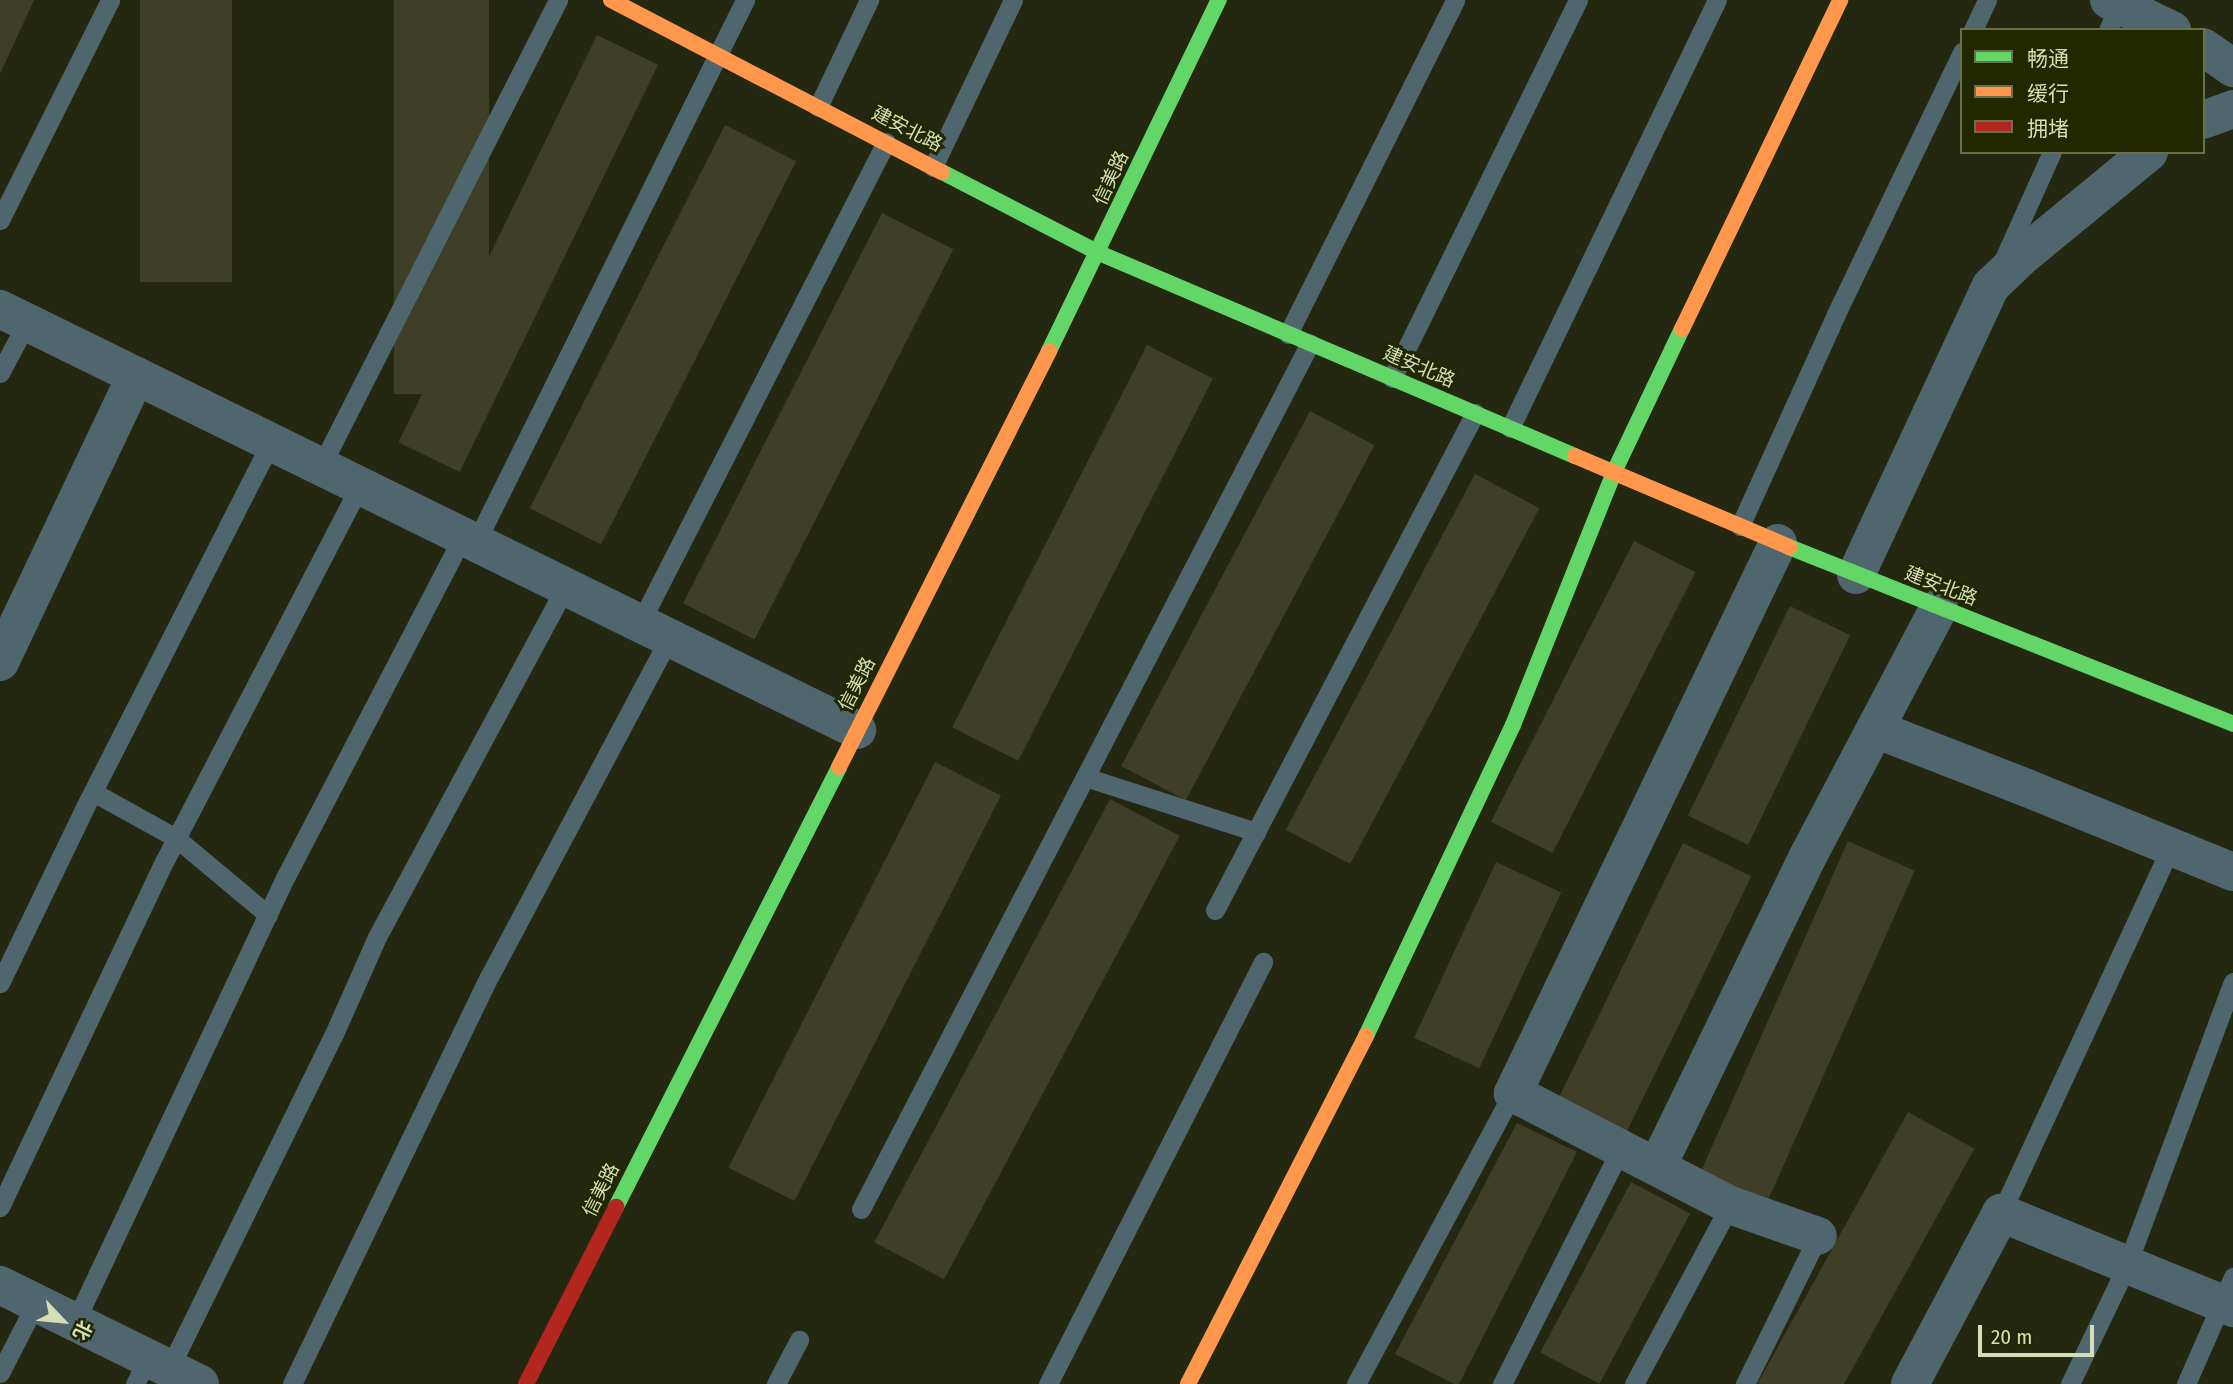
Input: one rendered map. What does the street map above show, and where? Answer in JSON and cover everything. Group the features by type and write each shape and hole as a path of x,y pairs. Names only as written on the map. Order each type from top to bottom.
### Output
{"street":[{"name":"建安北路","path":"611,0 1099,253 1778,543 2233,724"},
{"name":"信美路","path":"526,1384 1099,253 1219,0"},
{"path":"1188,1384 1359,1050 1507,737 1614,472 1840,0"},
{"path":"2114,9 2166,28"},
{"path":"2205,48 2233,68"},
{"path":"2205,119 2233,109"},
{"path":"1856,575 1991,286 2020,258 2147,154"},
{"path":"13,315 857,730"},
{"path":"0,662 136,376"},
{"path":"1778,543 1513,1093 1730,1205 1818,1236"},
{"path":"1657,1167 1807,858 1939,608"},
{"path":"1875,729 2233,872"},
{"path":"1910,1384 2001,1213 2127,1265 2229,1296"},
{"path":"0,1284 75,1322 163,1374"}],"lane":[{"path":"0,220 110,0"},
{"path":"321,466 558,0"},
{"path":"75,1322 268,915 470,539 720,56 745,0"},
{"path":"818,107 869,0"},
{"path":"933,167 1013,0"},
{"path":"1289,334 1455,0"},
{"path":"1392,378 1578,0"},
{"path":"1510,428 1717,0"},
{"path":"1974,28 1987,0"},
{"path":"1740,526 1836,314 1960,56"},
{"path":"292,1384 655,630 886,142"},
{"path":"1991,286 2051,154"},
{"path":"0,373 13,315"},
{"path":"861,1209 1310,343"},
{"path":"1215,910 1475,414"},
{"path":"0,983 271,442"},
{"path":"0,1207 176,838 360,486"},
{"path":"163,1374 334,1034 377,937 566,586"},
{"path":"1085,777 1256,832"},
{"path":"93,793 176,838 268,915"},
{"path":"2001,1213 2171,847"},
{"path":"1048,1384 1263,962"},
{"path":"2070,1384 2127,1265 2233,982"},
{"path":"1356,1384 1513,1093"},
{"path":"1502,1384 1621,1148"},
{"path":"1634,1384 1730,1205"},
{"path":"1745,1384 1818,1236"},
{"path":"2186,1384 2229,1296"},
{"path":"0,1373 37,1303"},
{"path":"776,1384 799,1340"}],"building":[{"path":"0,0 34,0 0,74"},
{"path":"140,0 232,0 232,282 140,282"},
{"path":"394,0 489,0 489,394 394,394"},
{"path":"597,35 658,65 460,472 398,442"},
{"path":"725,125 796,161 601,544 530,508"},
{"path":"882,213 953,249 754,640 683,603"},
{"path":"1147,345 1213,379 1018,761 952,727"},
{"path":"1310,411 1374,445 1186,800 1121,766"},
{"path":"1475,474 1539,508 1350,864 1286,830"},
{"path":"1634,541 1695,572 1552,853 1491,822"},
{"path":"1790,606 1850,635 1748,845 1688,815"},
{"path":"935,762 1001,796 794,1201 728,1167"},
{"path":"1110,799 1180,836 944,1279 874,1242"},
{"path":"1848,841 1915,871 1767,1203 1700,1174"},
{"path":"1683,843 1751,876 1626,1133 1558,1100"},
{"path":"1496,862 1561,892 1479,1068 1414,1038"},
{"path":"1908,1112 1974,1149 1844,1384 1758,1383"},
{"path":"1517,1123 1577,1152 1459,1384 1454,1384 1395,1354"},
{"path":"1631,1182 1690,1213 1600,1384 1540,1352"}],"traffic: fast":[{"path":"1049,351 1219,0"},
{"path":"942,172 1099,253 1575,456"},
{"path":"1366,1036 1513,725 1614,472 1682,329"},
{"path":"1789,547 2233,724"},
{"path":"616,1207 839,767"}],"traffic: slow":[{"path":"611,0 942,172"},
{"path":"1682,329 1840,0"},
{"path":"839,767 1049,351"},
{"path":"1575,456 1789,547"},
{"path":"1188,1384 1366,1036"}],"traffic: jam":[{"path":"526,1384 616,1207"}]}
